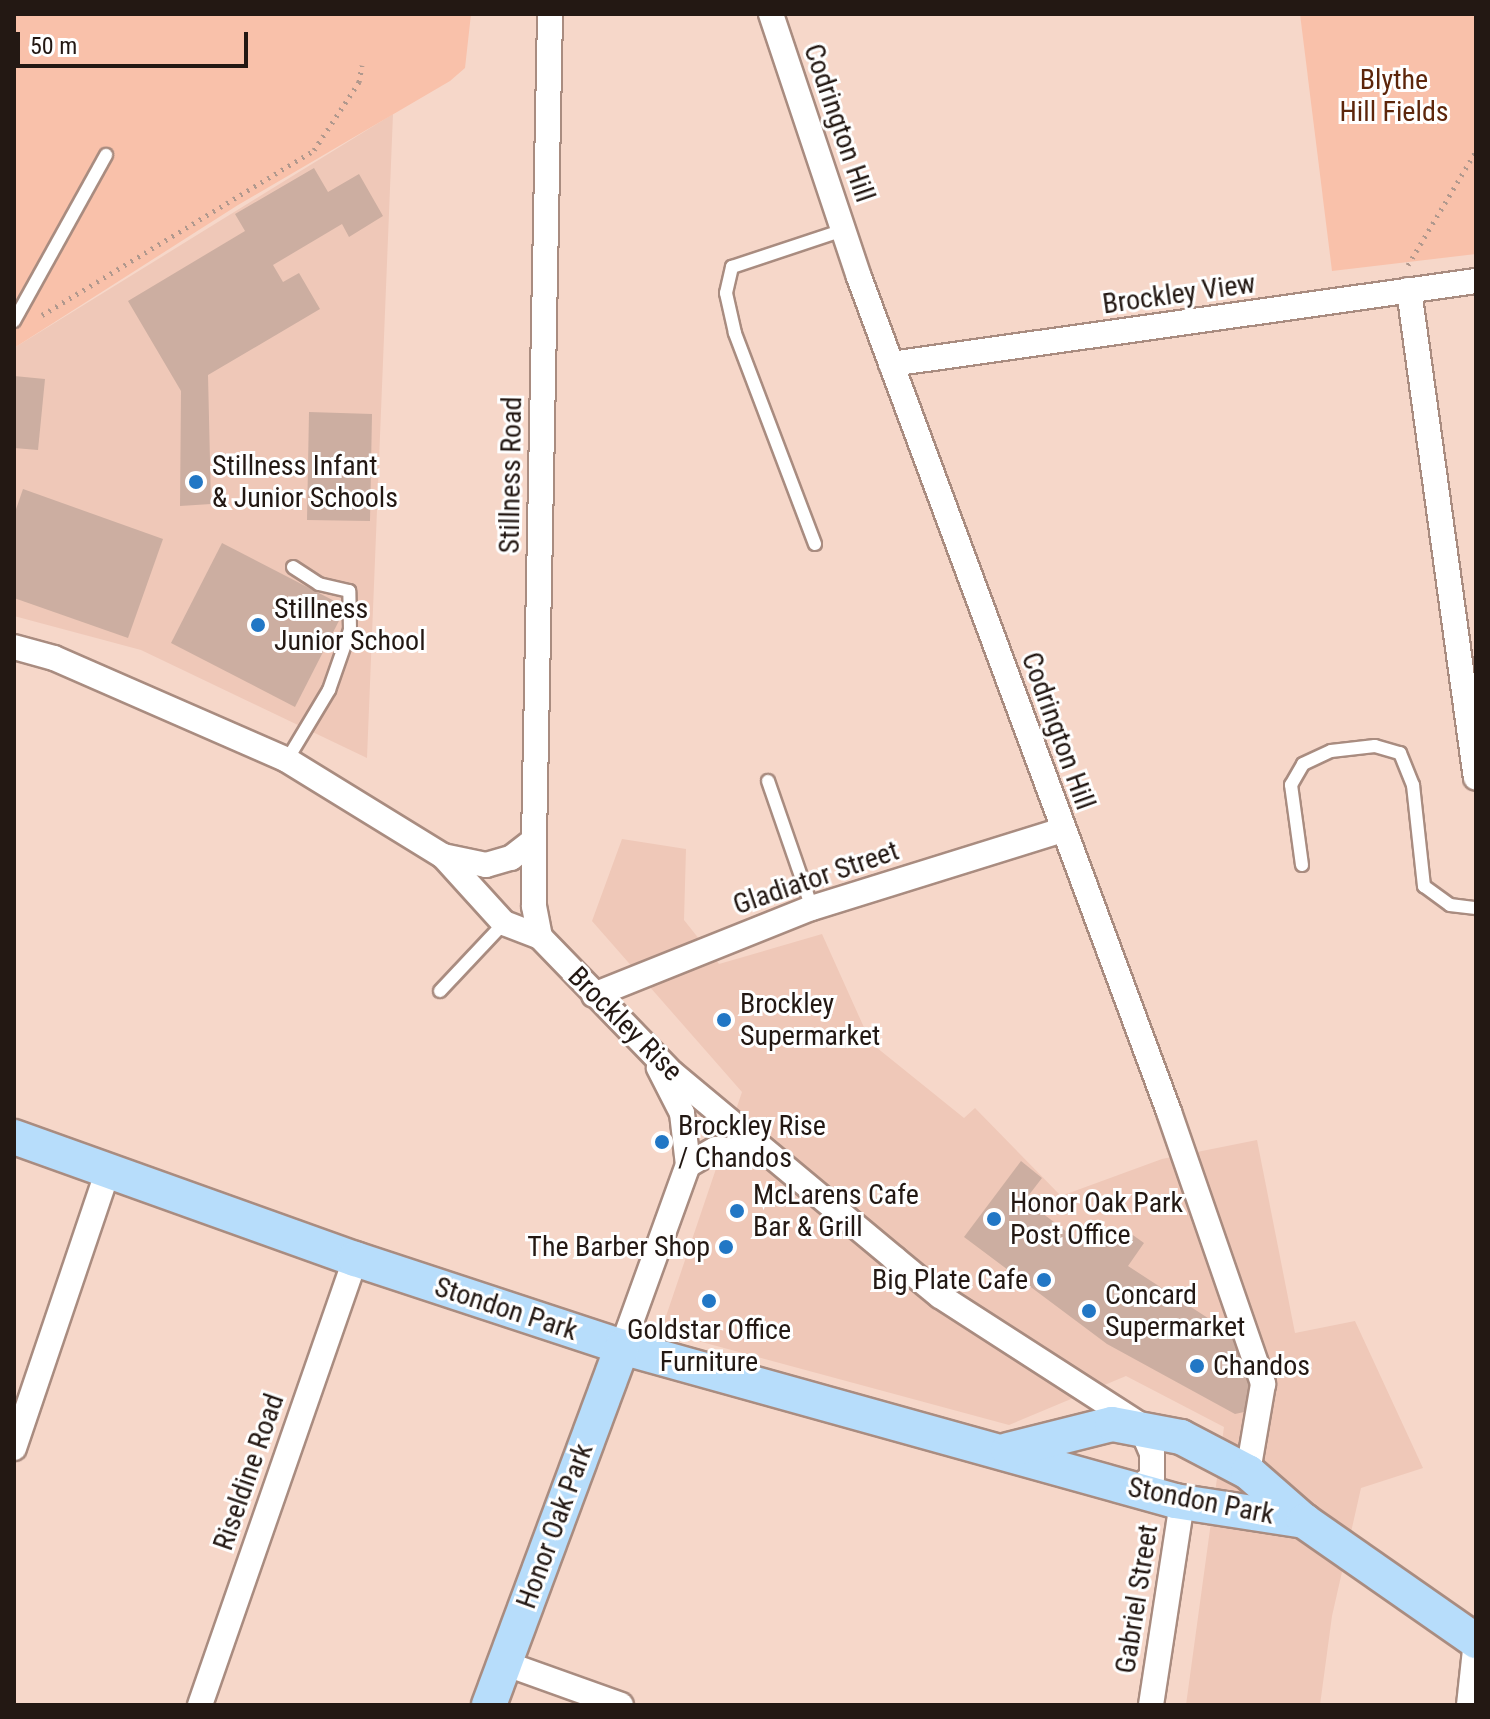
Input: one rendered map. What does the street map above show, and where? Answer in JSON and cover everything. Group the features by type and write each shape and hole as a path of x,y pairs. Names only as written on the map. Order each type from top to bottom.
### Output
{"main road":[{"name":"Stondon Park","path":"14,1137 355,1259 622,1347 1008,1450 1182,1502 1304,1521"},
{"name":"Honor Oak Park","path":"489,1705 622,1347"},
{"name":"Stondon Park","path":"1008,1450 1112,1424 1140,1425 1181,1437 1248,1472 1304,1521"},
{"name":"Stondon Park","path":"1086,1432 1082,1444 1091,1476"},
{"path":"1304,1521 1476,1641"}],"street":[{"name":"Stillness Road","path":"540,937 534,906 534,840 550,14"},
{"name":"Codrington Hill","path":"774,15 843,230 1062,830 1169,1112 1263,1384 1248,1472"},
{"name":"Brockley View","path":"891,364 1476,281"},
{"path":"1409,290 1476,777"},
{"name":"Brockley Rise","path":"14,647 54,658 287,760 443,856 504,923 540,937 649,1048 766,1153 940,1296 1140,1425"},
{"name":"Gladiator Street","path":"594,995 812,908 1062,830"},
{"path":"443,856 486,865 511,858 534,840"},
{"path":"622,1347 688,1165 682,1113 649,1048"},
{"path":"688,1165 716,1149 766,1153"},
{"path":"14,1448 108,1171"},
{"name":"Riseldine Road","path":"200,1705 355,1259"},
{"path":"1135,1490 1152,1477 1152,1453 1140,1425"},
{"name":"Gabriel Street","path":"1151,1705 1182,1502"},
{"path":"1469,1705 1476,1641"},
{"path":"504,1663 621,1705"}],"lane":[{"path":"14,321 106,155"},
{"path":"815,544 735,333 726,293 732,267 843,230"},
{"path":"287,760 329,690 350,630 349,591 319,584 293,567"},
{"path":"1302,865 1291,785 1303,764 1331,751 1375,746 1400,753 1413,785 1424,886 1450,905 1476,908"},
{"path":"768,781 812,908"},
{"path":"440,991 504,923"}],"path":[{"path":"37,317 314,150 361,78 362,65"},
{"path":"1409,290 1408,260 1476,151"}],"shaded area":[{"name":"Stillness Infant & Junior Schools","path":"393,114 367,758 141,650 14,616 14,348"},
{"path":"622,839 686,849 684,920 719,964 822,934 871,1043 964,1118 975,1108 1061,1196 1162,1159 1257,1140 1295,1333 1355,1321 1423,1468 1361,1488 1332,1616 1320,1705 1186,1705 1224,1427 1126,1376 1009,1425 661,1331 742,1092 592,921"}],"green space":[{"path":"14,14 471,14 465,68 450,81 238,205 14,348"},
{"name":"Blythe Hill Fields","path":"1300,14 1476,14 1476,254 1332,271"}],"building":[{"path":"314,168 328,192 359,174 383,216 349,237 342,224 273,265 283,282 299,273 320,309 208,375 211,504 180,506 181,391 128,301 245,231 235,214"},
{"path":"14,376 45,379 38,450 14,448"},
{"path":"309,412 372,414 370,521 307,520"},
{"path":"23,489 163,539 128,638 14,598 14,515"},
{"name":"Stillness Junior School","path":"222,543 346,607 295,707 171,643"},
{"path":"1021,1161 1042,1178 1025,1200 1084,1245 1098,1226 1116,1239 1123,1228 1144,1243 1128,1266 1214,1322 1216,1318 1241,1333 1260,1384 1244,1412 1235,1414 1107,1344 964,1237"}],"place":[{"name":"Stillness Infant & Junior Schools","path":"196,482"},
{"name":"Stillness Junior School","path":"258,625"},
{"name":"Brockley Supermarket","path":"724,1020"},
{"name":"Brockley Rise / Chandos","path":"662,1142"},
{"name":"McLarens Cafe Bar & Grill","path":"737,1211"},
{"name":"Honor Oak Park Post Office","path":"994,1219"},
{"name":"The Barber Shop","path":"726,1247"},
{"name":"Big Plate Cafe","path":"1044,1280"},
{"name":"Goldstar Office Furniture","path":"709,1301"},
{"name":"Concard Supermarket","path":"1089,1311"},
{"name":"Chandos","path":"1197,1366"}]}
